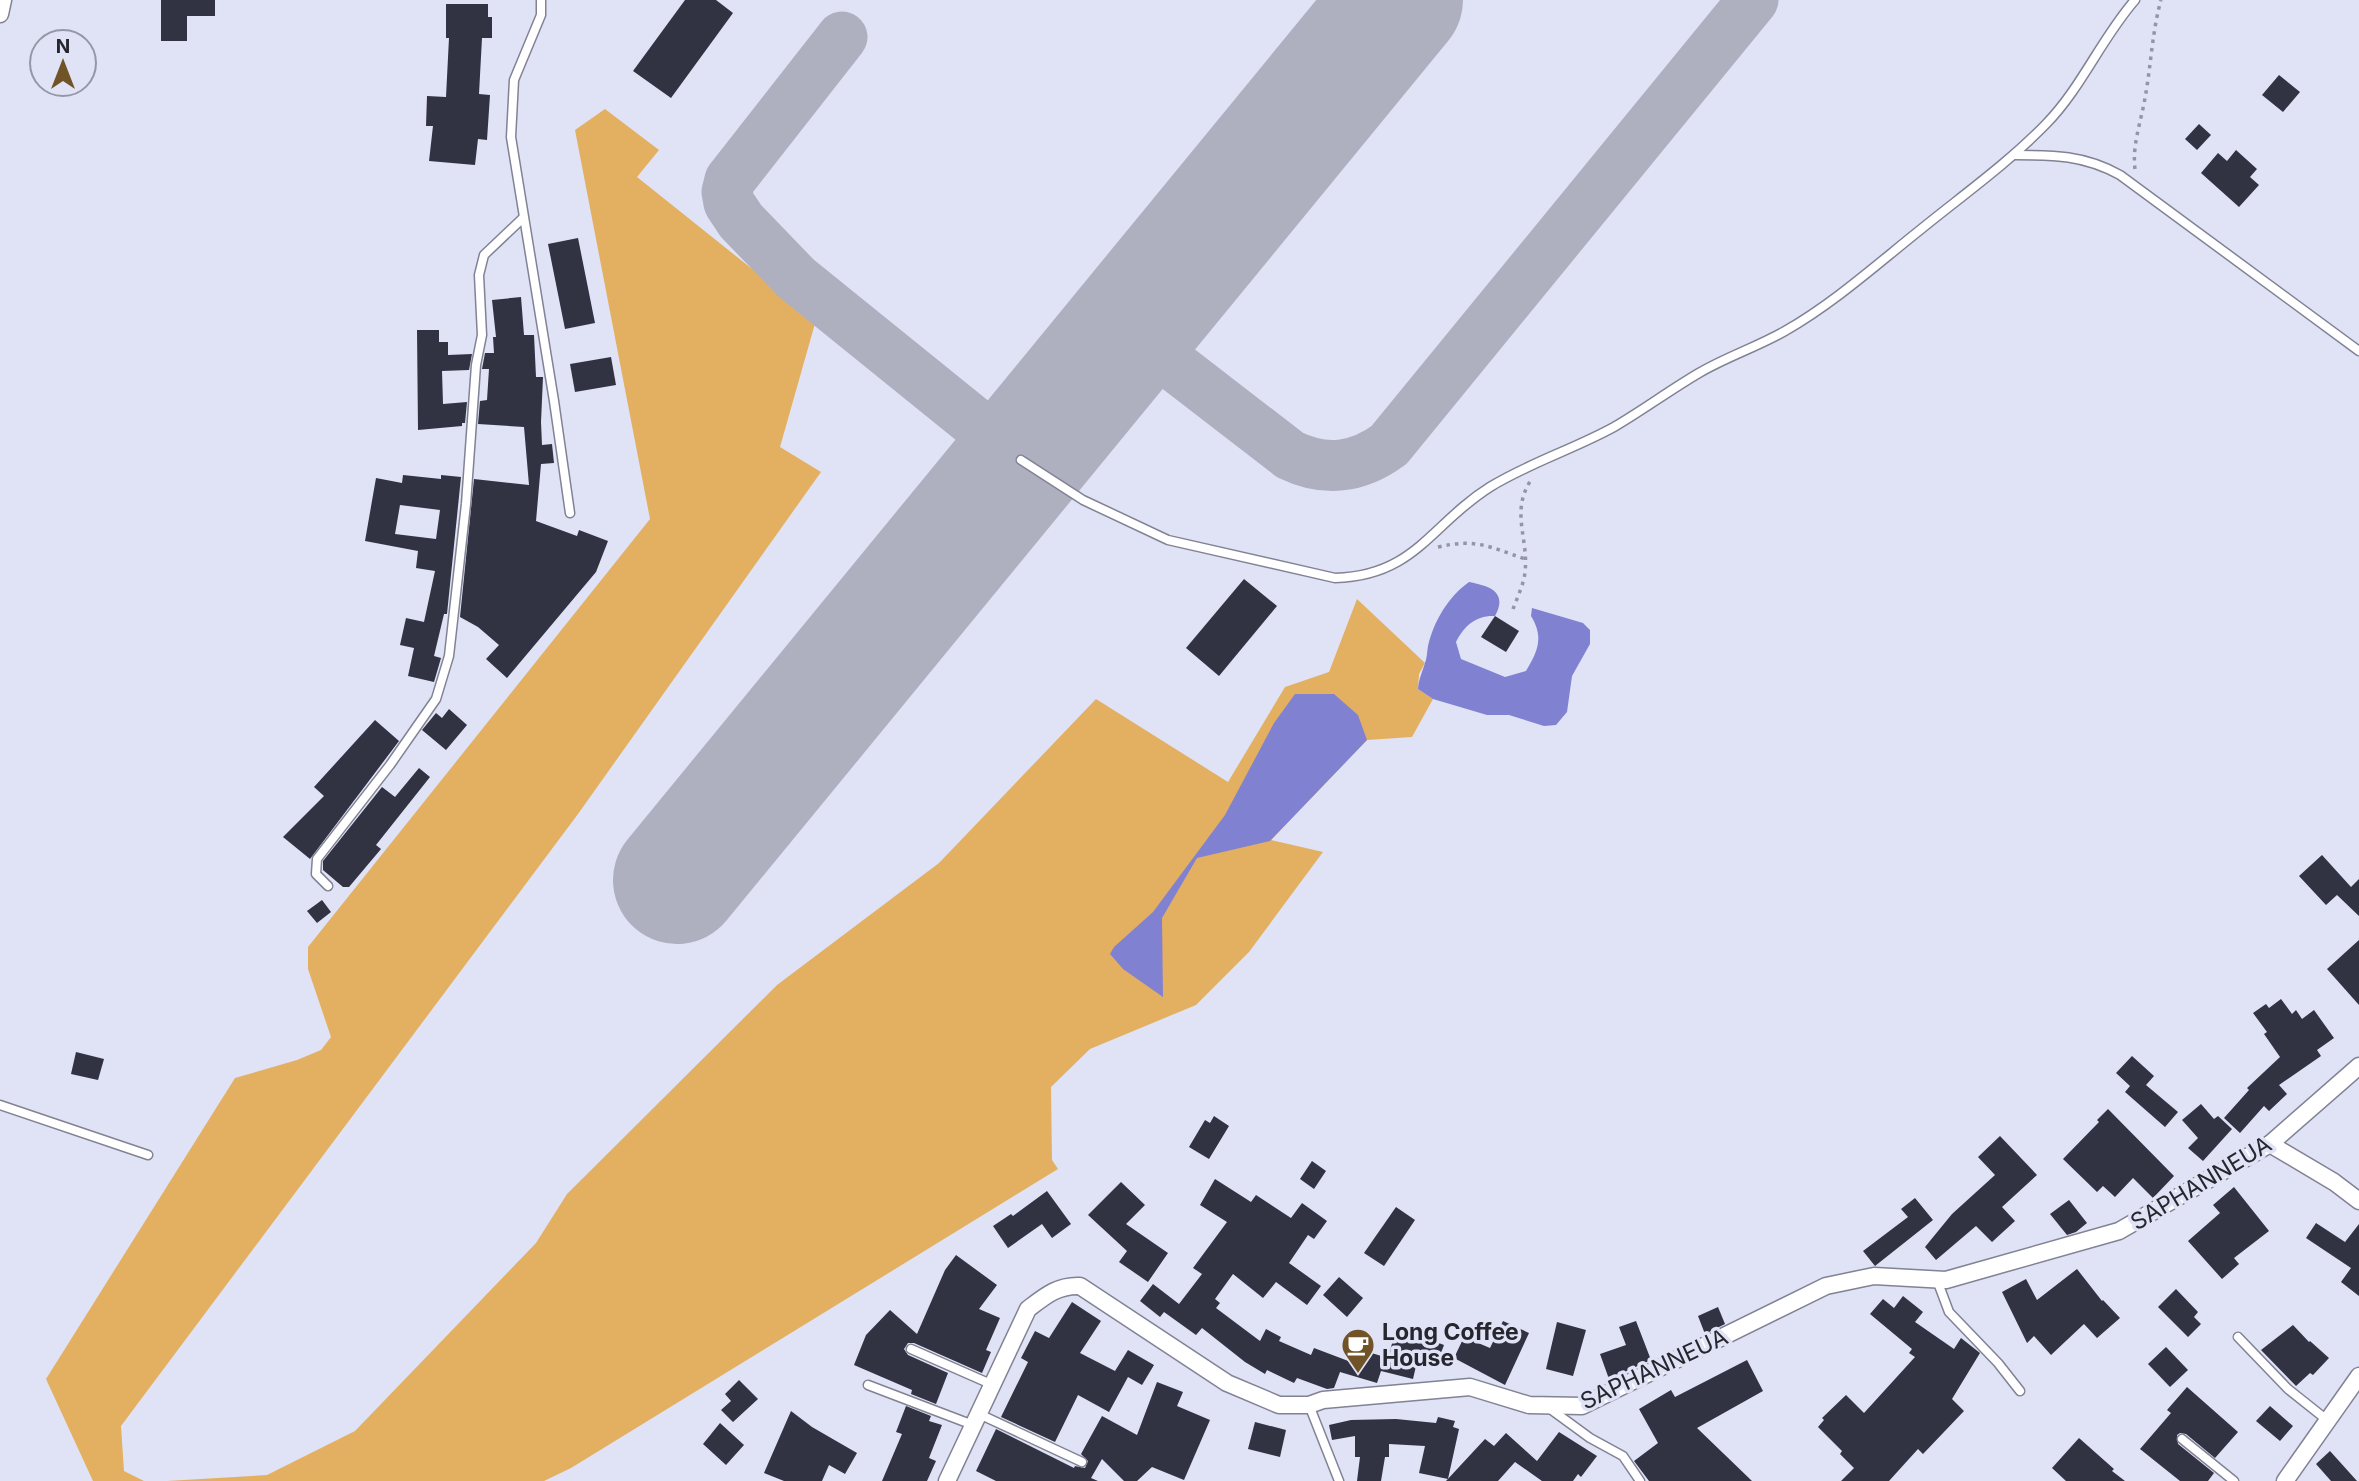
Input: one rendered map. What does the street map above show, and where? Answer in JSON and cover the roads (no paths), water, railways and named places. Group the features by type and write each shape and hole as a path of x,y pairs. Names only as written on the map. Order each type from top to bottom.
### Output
{"street":[{"path":"0,14 3,0"},
{"name":"SAPHANNEUA","path":"947,1481 1028,1309 1048,1294 1065,1286 1080,1286 1227,1383 1279,1405 1309,1405 1323,1400 1470,1387 1529,1405 1582,1406 1826,1286 1874,1276 1946,1280 2119,1231 2270,1144 2359,1066"},
{"path":"2270,1144 2334,1182 2359,1201"},
{"path":"2285,1481 2359,1376"}],"lane":[{"path":"541,0 541,15 514,80 511,137 570,513"},
{"path":"1021,460 1083,500 1168,540 1335,578 1359,578 1380,571 1403,561 1491,487 1614,427 1701,372 1796,324 1842,294 2014,155 2048,122 2080,82 2117,21 2135,0"},
{"path":"2014,155 2055,156 2092,161 2140,188 2359,351"},
{"path":"328,886 316,874 317,859 390,765 436,699 449,656 482,335 479,275 484,255 523,218"},
{"path":"0,1105 148,1154"},
{"path":"1937,1280 1949,1312 1998,1363 2020,1391"},
{"path":"2238,1337 2288,1389 2327,1420"},
{"path":"911,1349 992,1385"},
{"path":"868,1385 976,1420 1082,1462"},
{"path":"1309,1405 1339,1481"},
{"path":"1547,1406 1590,1438 1623,1456 1640,1481"},
{"path":"2182,1439 2234,1481"}],"water":[{"path":"1469,582 1490,588 1499,601 1495,616 1476,620 1459,636 1456,642 1461,659 1505,677 1526,671 1534,657 1538,637 1531,616 1532,608 1583,623 1590,630 1590,644 1572,676 1567,712 1556,725 1544,726 1509,715 1487,715 1433,699 1418,689 1428,646 1438,619 1448,602"},
{"path":"1295,694 1334,694 1358,715 1367,740 1270,841 1197,858 1162,918 1163,997 1123,969 1110,954 1114,947 1153,912 1225,815 1274,723"}],"place":[{"name":"Long Coffee House","path":"1358,1375"}]}
